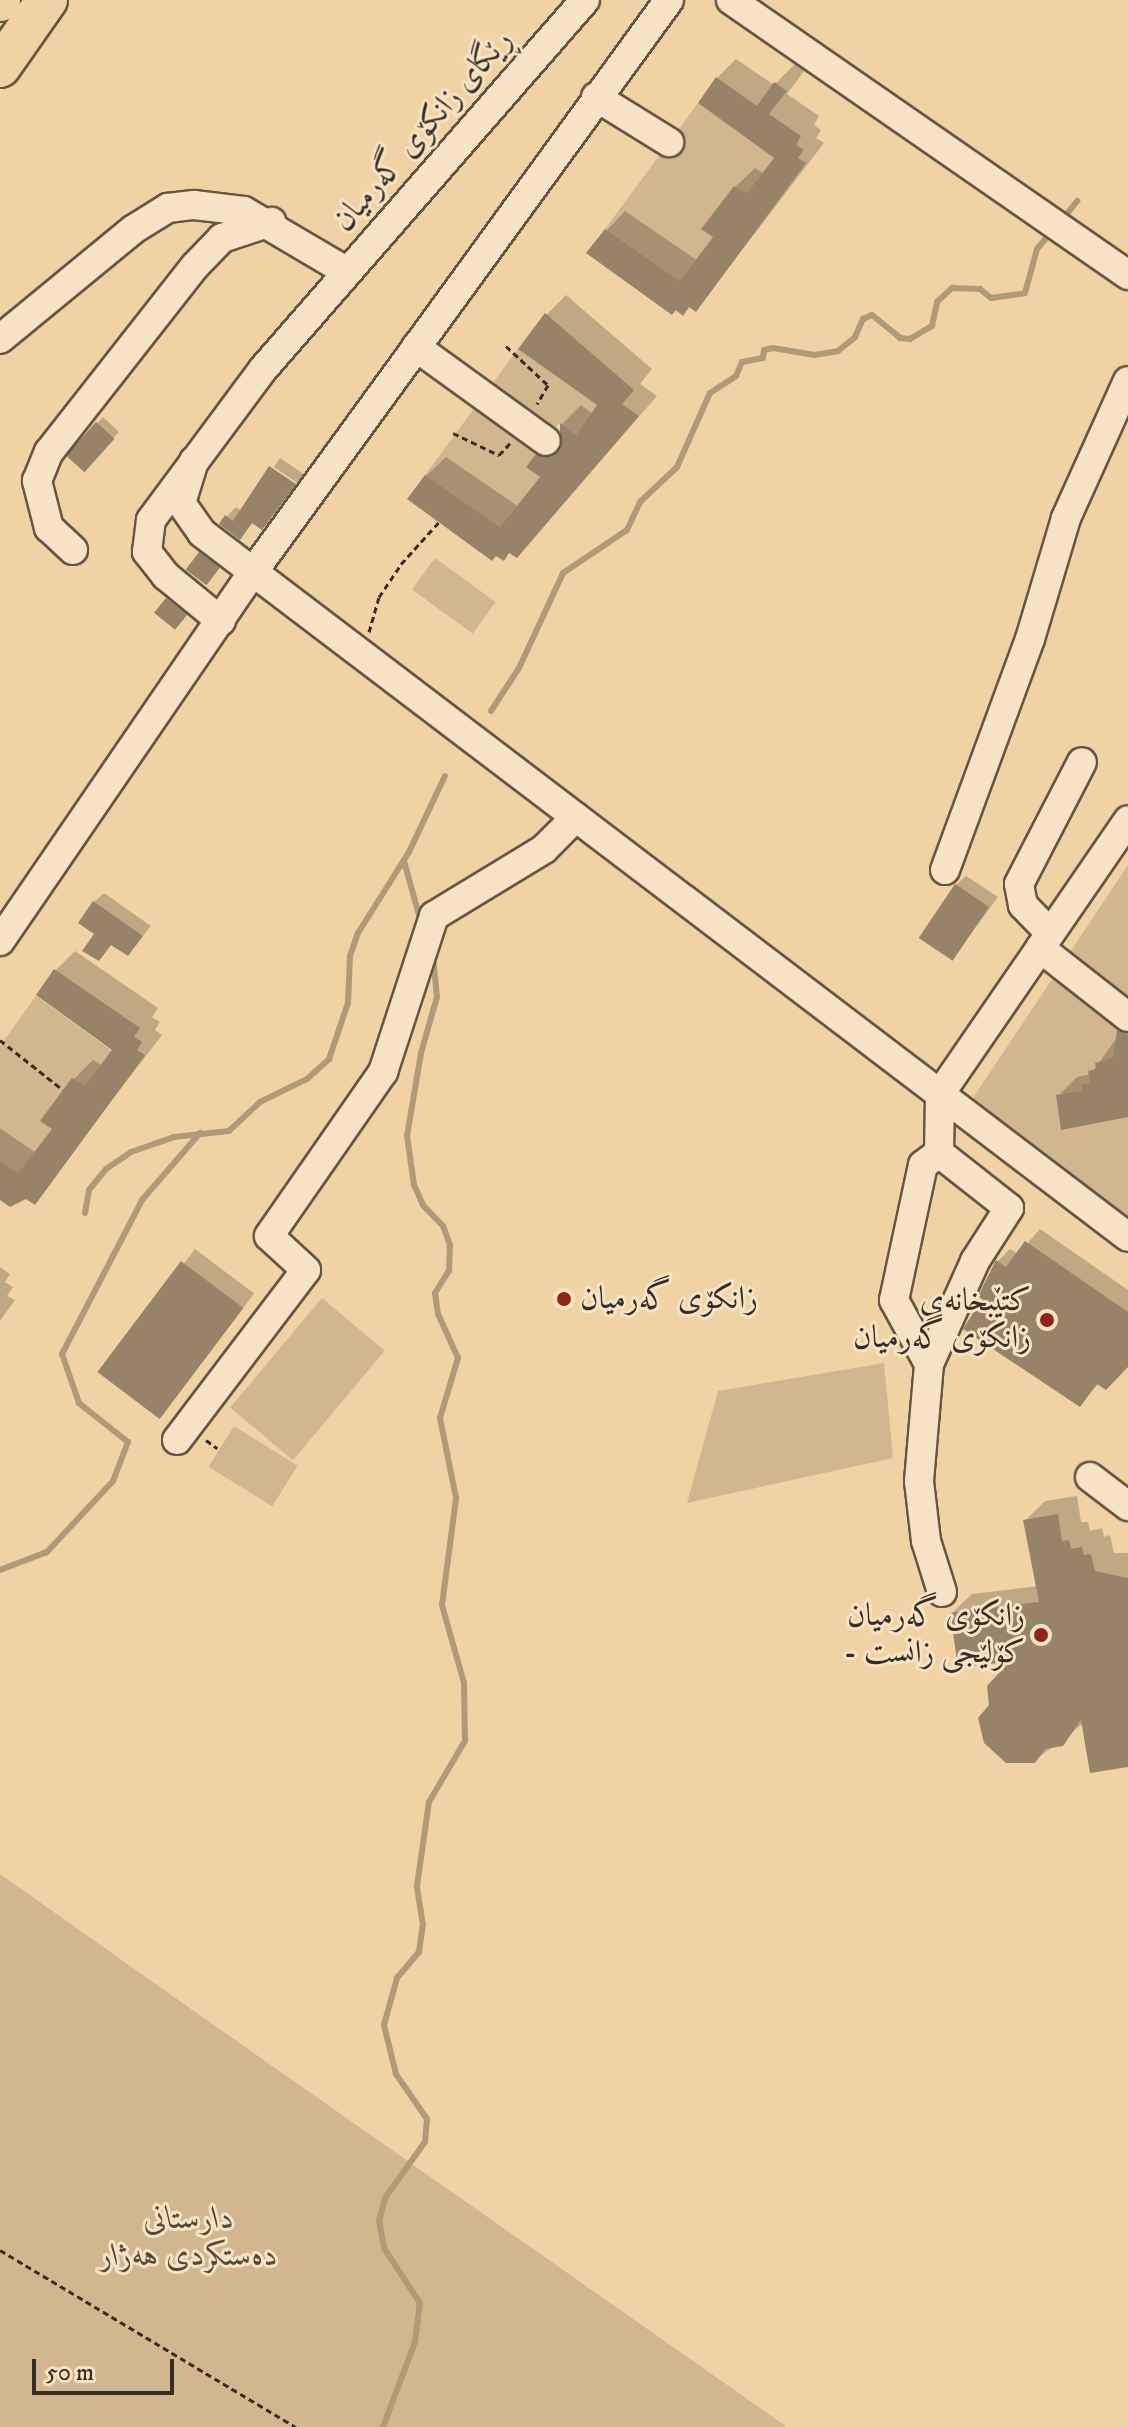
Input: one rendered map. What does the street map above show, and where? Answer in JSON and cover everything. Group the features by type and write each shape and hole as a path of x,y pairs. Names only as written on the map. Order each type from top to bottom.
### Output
{"highway":[{"path":"0,67 47,0"}],"street":[{"name":"ڕێگای زانکۆی گەرمیان","path":"221,621 166,576 147,552 151,520 194,461 346,271 585,0"},
{"path":"0,941 253,572 669,0"},
{"path":"731,0 1128,273"},
{"path":"738,0 1128,273"},
{"path":"596,97 669,142"},
{"name":"ڕێگای زانکۆی گەرمیان","path":"0,339 134,229 168,208 218,205 271,222 346,271"},
{"path":"73,550 49,528 37,481 49,452 195,266 222,238 271,222"},
{"path":"416,347 546,441"},
{"path":"945,870 1030,639 1066,518 1128,381"},
{"path":"194,461 182,490 183,509 202,533 1128,1237"},
{"path":"1082,762 1019,884 1023,905 1045,941 1128,1017"},
{"path":"177,1440 306,1270 269,1236 383,1072 434,916 544,849 576,817"},
{"path":"939,1153 940,1094 1125,829"},
{"path":"939,1153 1009,1208 975,1261 929,1364 919,1481 926,1541 942,1592"},
{"path":"929,1364 894,1300 923,1165 939,1153"},
{"path":"1090,1477 1128,1506"}],"path":[{"path":"368,659 369,625 379,597 421,537 439,522"},
{"path":"0,1040 63,1090"},
{"path":"0,2250 296,2427"}],"green space":[{"path":"698,103 774,158 747,193 734,186 702,228 713,237 680,281 605,229"},
{"path":"518,349 597,405 576,435 559,423 527,466 540,477 500,527 425,475"},
{"path":"435,558 496,602 473,634 412,590"},
{"path":"1128,865 1128,1219 971,1101"},
{"path":"36,996 112,1051 18,1173 0,1161 0,1046"},
{"path":"322,1298 385,1351 293,1460 230,1408"},
{"path":"884,1363 893,1458 687,1503 718,1391"},
{"path":"234,1426 298,1466 272,1506 209,1467"},
{"name":"دارستانی دەستکردی هەژار","path":"0,1874 191,2009 787,2427 0,2427"}],"building":[{"path":"716,77 757,106 774,82 787,91 769,114 801,136 796,145 804,150 798,158 806,163 696,312 689,307 683,316 676,310 672,315 586,253 605,229 680,281 713,237 701,229 734,186 747,193 774,158 698,103"},
{"path":"545,313 634,390 622,404 639,416 517,558 509,553 504,561 496,556 492,561 407,499 425,475 500,527 540,477 526,467 536,454 552,457 560,450 560,423 576,435 597,405 518,349"},
{"path":"96,422 115,439 84,472 66,455"},
{"path":"269,466 296,484 262,530 252,523 240,540 219,524 225,515 233,521"},
{"path":"199,552 220,568 207,585 186,570"},
{"path":"166,598 187,615 175,630 154,613"},
{"path":"955,884 989,907 953,961 919,938"},
{"path":"93,901 143,936 128,956 111,945 99,961 82,951 94,934 78,923"},
{"path":"54,969 140,1028 134,1037 142,1042 137,1050 145,1055 35,1205 26,1199 10,1207 0,1200 0,1161 18,1173 52,1129 40,1121 72,1078 85,1086 112,1050 36,995"},
{"path":"1117,1030 1128,1034 1128,1117 1061,1130 1056,1095 1082,1091 1081,1085 1090,1083 1088,1071 1096,1069 1095,1063 1113,1058"},
{"name":"کتێبخانەی زانکۆی گەرمیان","path":"1025,1241 1128,1312 1128,1367 1106,1390 1097,1384 1080,1407 963,1329 982,1299 978,1296 996,1260 1006,1267"},
{"path":"181,1261 243,1308 160,1419 97,1372"},
{"name":"زانکۆی گەرمیان - کۆلێجی زانست","path":"1058,1514 1062,1541 1069,1540 1071,1549 1082,1547 1084,1555 1091,1554 1095,1571 1128,1578 1128,1767 1090,1773 1081,1720 1063,1746 1045,1749 1035,1763 1006,1763 984,1743 978,1718 989,1705 987,1686 1009,1662 958,1667 950,1613 1039,1602 1023,1520"}],"waterway":[{"path":"1061,221 1077,201"},
{"path":"491,711 519,668 563,573 627,530 640,502 677,467 710,393 736,376 742,362 763,358 764,350 773,348 814,355 838,351 855,337 863,319 872,315 900,338 910,339 932,326 937,302 952,288 980,289 991,298 1025,293 1037,249 1047,237"},
{"path":"85,1213 89,1190 106,1169 131,1152 174,1137 229,1131 260,1102 307,1079 329,1059 348,1003 350,956 358,933 409,852 445,776"},
{"path":"404,861 419,915"},
{"path":"383,2427 415,2342 420,2303 384,2248 379,2221 385,2198 425,2142 427,2119 396,2074 384,2025 397,1978 419,1952 423,1925 417,1886 429,1802 465,1741 464,1683 442,1605 456,1498 440,1418 458,1358 438,1314 435,1293 449,1271 450,1245 443,1226 423,1205 414,1185 407,1136 421,1053 437,997 433,956"},
{"path":"0,1570 47,1552 113,1481 128,1442 79,1403 62,1354 142,1200 200,1133"}],"place":[{"name":"زانکۆی گەرمیان","path":"564,1299"},
{"name":"کتێبخانەی زانکۆی گەرمیان","path":"1047,1320"},
{"name":"زانکۆی گەرمیان - کۆلێجی زانست","path":"1041,1635"}]}
